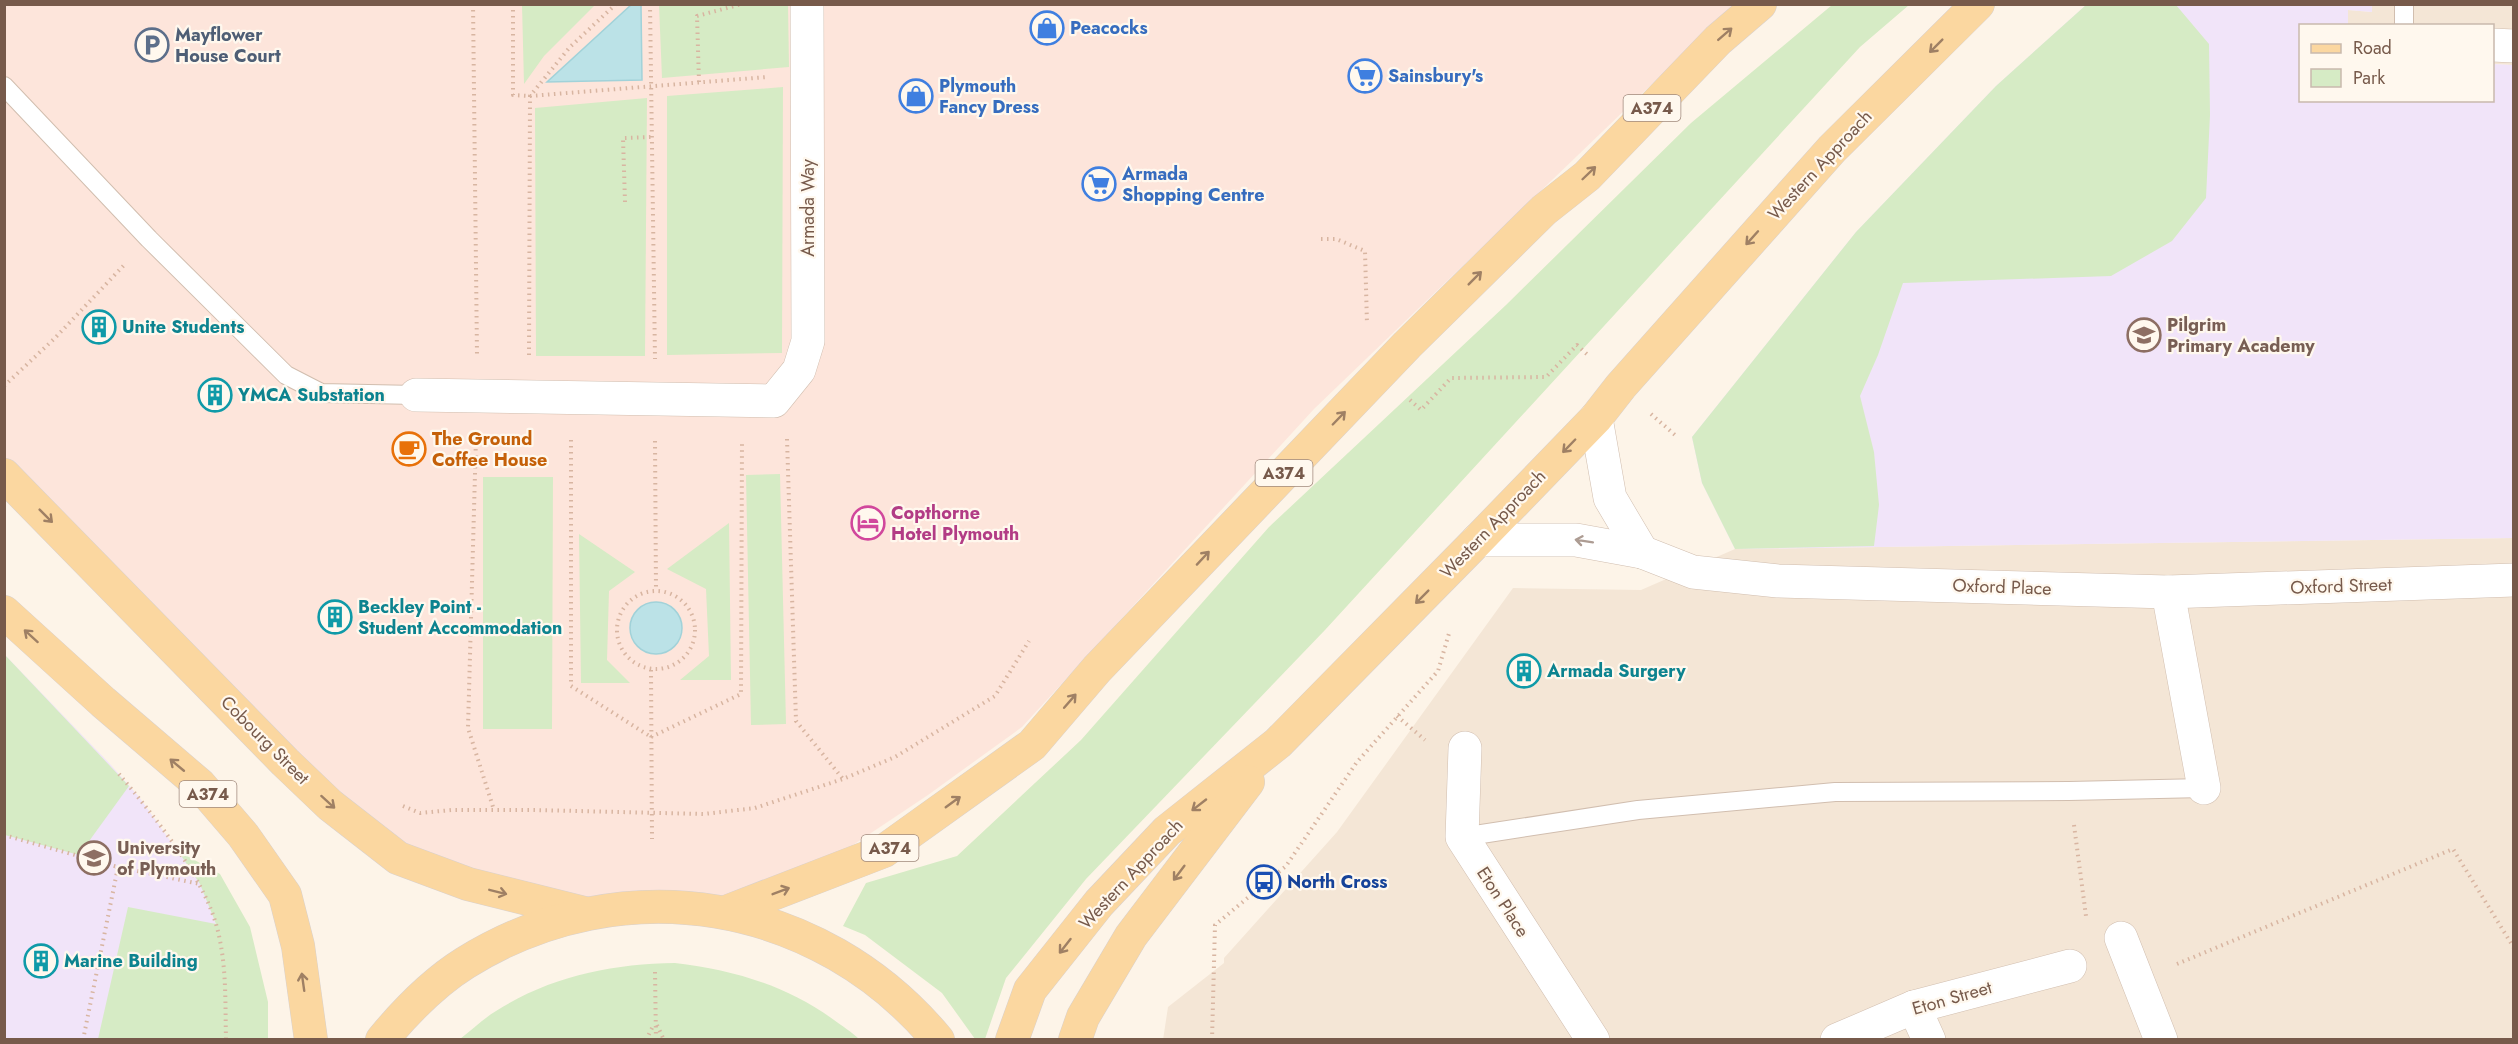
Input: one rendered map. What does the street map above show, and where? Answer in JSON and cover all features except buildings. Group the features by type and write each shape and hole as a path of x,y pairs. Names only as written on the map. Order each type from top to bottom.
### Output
{"main road":[{"name":"A374","path":"726,912 884,851 1032,745 1113,652 1248,509 1544,210 1587,176 1718,40 1760,4"},
{"name":"Western Approach","path":"1012,1040 1030,990 1099,903 1167,831 1278,743 1478,540 1596,418 1621,386 1832,149 1978,4"},
{"name":"Cobourg Street","path":"4,475 308,784 330,805 398,858 468,884 584,913"},
{"name":"A374","path":"4,612 103,702 200,785 243,835 285,895 298,946 311,1040"},
{"path":"1075,1040 1083,1017 1131,936 1278,743"},
{"path":"382,1040 413,1003 464,963 522,933 584,913 631,907 679,906 726,912 786,928 843,956 893,993 938,1040"}],"street":[{"name":"Armada Way","path":"774,401 799,370 808,341 807,4"},
{"path":"2494,45 2514,46"},
{"path":"416,395 774,401"},
{"path":"1596,418 1610,498 1642,552"},
{"name":"Oxford Place","path":"1478,540 1576,540 1642,552 1693,572 1778,581 2168,592"},
{"name":"Oxford Street","path":"2168,592 2514,580"},
{"path":"2168,592 2204,788"},
{"path":"1462,837 1464,748"},
{"name":"Eton Place","path":"1462,837 1593,1040"},
{"path":"2121,938 2161,1040"},
{"name":"Eton Street","path":"1837,1040 1914,1007 2070,966"},
{"path":"1914,1007 1929,1040"}],"lane":[{"path":"2404,4 2404,24"},
{"path":"4,86 149,239 286,375 321,393 416,395"},
{"path":"1462,837 1638,810 1835,792 2204,788"}],"path":[{"path":"513,4 513,94 530,96 770,76"},
{"path":"529,397 530,96 570,47 616,4"},
{"path":"650,4 656,399 656,591"},
{"path":"699,82 698,16 742,4"},
{"path":"625,202 623,138 652,137"},
{"path":"4,386 56,338 149,239"},
{"path":"1321,239 1335,239 1365,251 1368,342 1381,374 1421,410 1451,378 1546,377 1577,345 1674,435"},
{"path":"571,398 571,686 651,737"},
{"path":"774,401 788,441 796,721 843,779"},
{"path":"651,737 741,694 741,484"},
{"path":"656,591 678,597 687,605 696,627 695,639 684,659 662,670 651,669 635,664 623,652 617,637 617,628 621,611 632,599 639,594 656,591"},
{"path":"1212,1040 1215,925 1286,866 1357,762 1438,671 1451,627"},
{"path":"398,804 420,813 452,810 534,810 704,814 755,808 843,779 895,758 995,696 1029,641"},
{"path":"651,669 652,838"},
{"path":"117,772 139,797 201,884 216,924 223,963 226,1040"},
{"path":"2069,791 2090,951 2070,966"},
{"path":"4,835 118,867 201,884"},
{"path":"2138,981 2453,849 2514,948"},
{"path":"82,1040 118,867"},
{"path":"655,972 656,1040"},
{"path":"646,1040 655,1021"},
{"path":"655,1021 663,1040"}],"shaded area":[{"path":"2372,4 2513,5 2513,65 2494,64 2494,24 2348,24 2348,10 2372,12"},
{"path":"5,5 1734,5 1314,409 1022,727 928,795 850,847 727,897 578,902 476,877 390,838 260,725 5,458"},
{"name":"Pilgrim Primary Academy","path":"2086,5 2372,5 2372,12 2348,10 2348,24 2299,24 2299,102 2494,102 2494,64 2513,65 2513,538 1735,549 1702,483 1692,437 1856,232 1996,86"},
{"path":"2513,538 2513,1039 1163,1040 1168,1007 1224,963 1224,958 1337,832 1513,588 1641,590 1735,549"},
{"name":"University of Plymouth","path":"4,654 139,797 201,884 216,924 226,1039 5,1039"}],"green space":[{"path":"522,5 595,5 544,56 524,84"},
{"path":"659,5 788,5 789,67 662,78"},
{"path":"1832,5 1909,5 1860,47 1325,630 1086,879 1006,978 985,1039 975,1039 942,993 865,935 843,926 866,883 957,856 1081,740 1269,527 1506,305 1691,123"},
{"path":"2086,5 2176,5 2209,44 2210,115 2206,198 2172,241 2111,276 1903,283 1878,355 1860,396 1874,452 1879,505 1874,546 1735,549 1702,483 1692,437 1856,232 1996,86"},
{"path":"783,87 782,353 667,355 667,96"},
{"path":"647,98 645,356 536,356 535,108"},
{"path":"780,474 786,724 751,725 746,475"},
{"path":"483,477 553,477 552,729 483,729"},
{"path":"729,523 731,680 680,680 709,656 706,589 667,569"},
{"path":"579,534 635,572 609,591 607,660 630,683 581,683"},
{"path":"4,654 129,786 79,855 5,835"},
{"path":"178,851 220,874 250,927 268,1002 268,1039 98,1039 128,907 216,924 200,884"},
{"path":"675,963 718,970 778,988 816,1008 859,1039 460,1039 496,1011 538,989 560,981 605,969"}],"water":[{"path":"632,4 641,5 642,80 547,82"},
{"path":"656,602 670,606 678,614 682,628 678,642 670,650 656,654 642,650 634,642 630,628 634,614 642,606"}],"place":[{"name":"Peacocks","path":"1047,28"},
{"name":"Mayflower House Court","path":"152,45"},
{"name":"Sainsbury's","path":"1365,76"},
{"name":"Plymouth Fancy Dress","path":"916,96"},
{"name":"Armada Shopping Centre","path":"1099,184"},
{"name":"Unite Students","path":"99,327"},
{"name":"Pilgrim Primary Academy","path":"2144,335"},
{"name":"YMCA Substation","path":"215,395"},
{"name":"The Ground Coffee House","path":"409,449"},
{"name":"Copthorne Hotel Plymouth","path":"868,523"},
{"name":"Beckley Point - Student Accommodation","path":"335,617"},
{"name":"Armada Surgery","path":"1524,671"},
{"name":"University of Plymouth","path":"94,858"},
{"name":"North Cross","path":"1264,882"},
{"name":"Marine Building","path":"41,961"}]}
